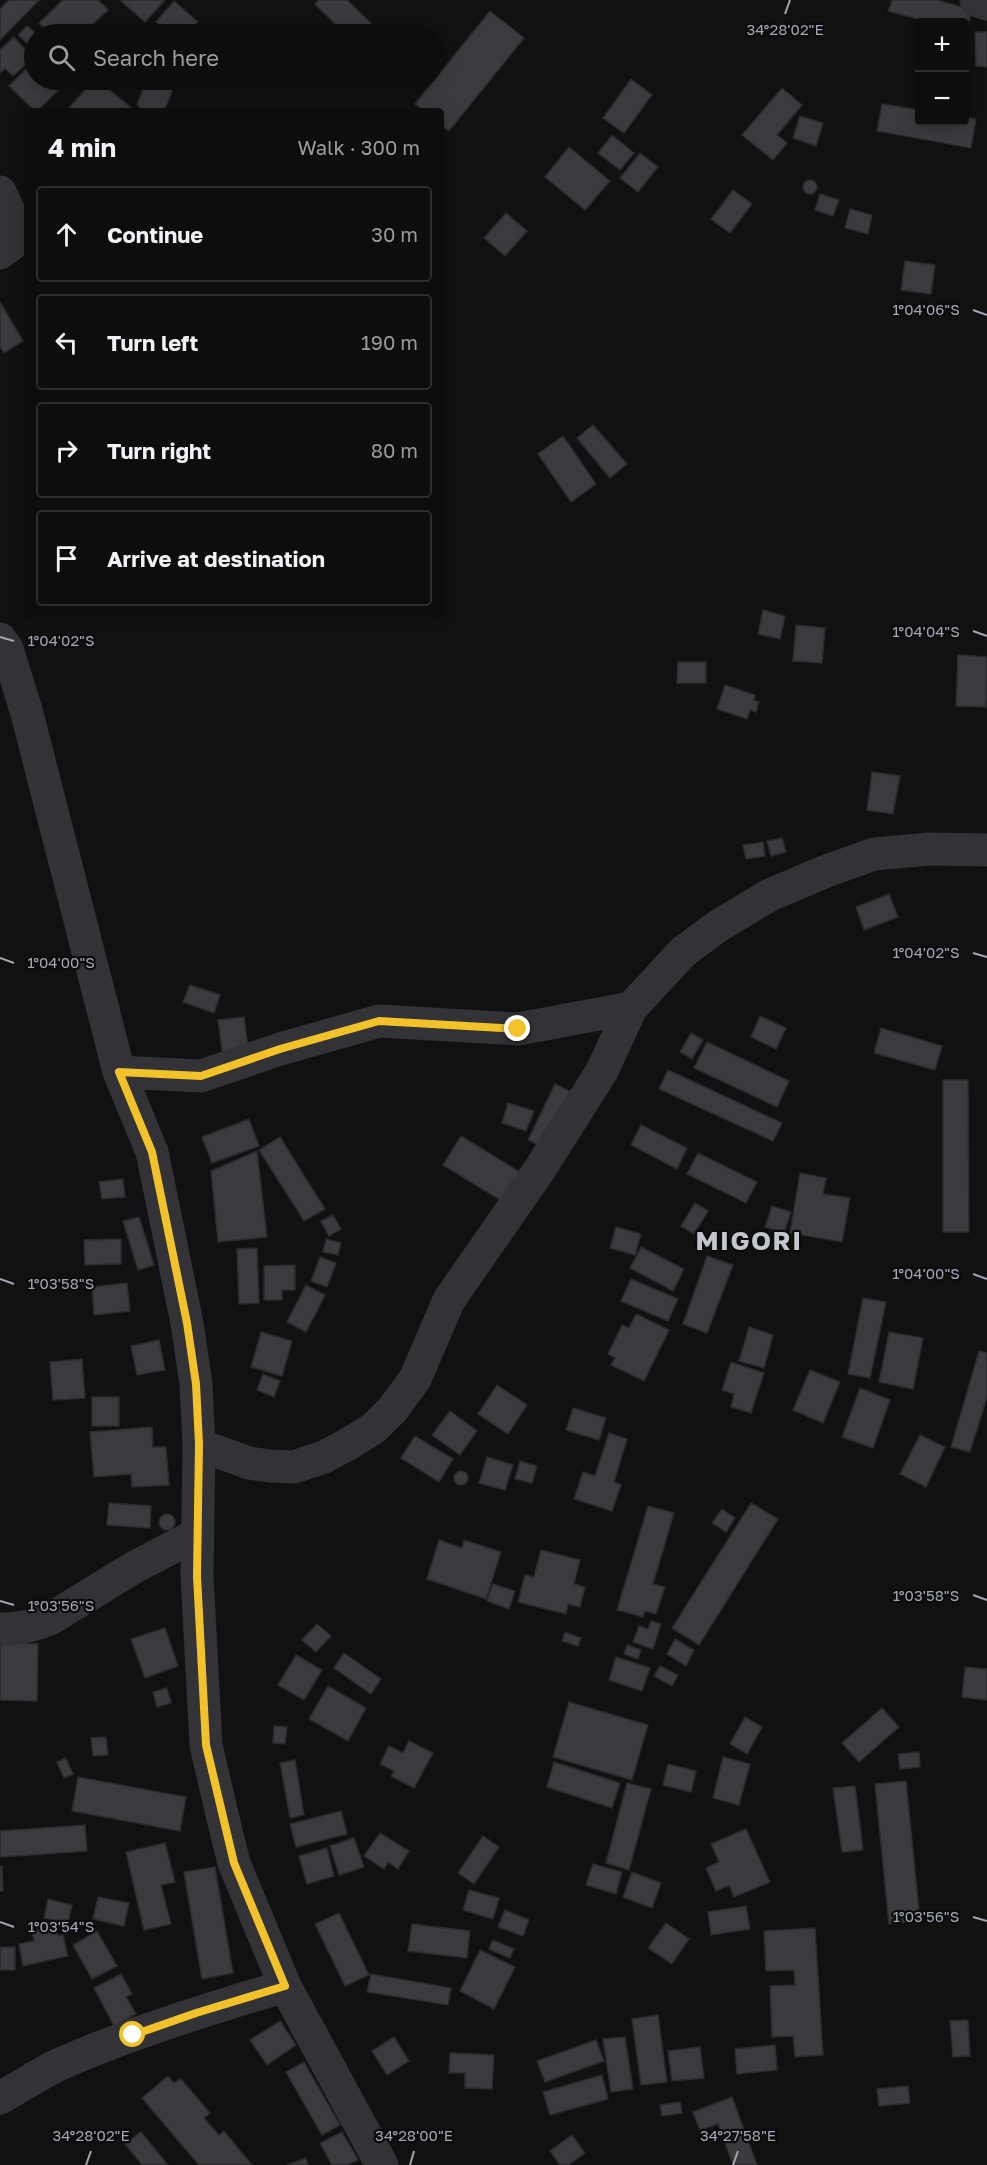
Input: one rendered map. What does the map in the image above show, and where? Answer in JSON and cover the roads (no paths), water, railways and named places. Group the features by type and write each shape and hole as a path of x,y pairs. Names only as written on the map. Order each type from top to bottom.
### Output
{"street":[{"path":"976,0 987,4"},
{"path":"0,192 13,219 15,231 11,245 0,253"},
{"path":"0,639 7,649 26,710 119,1072 152,1152 171,1238 196,1384 199,1444 198,1586 206,1745 234,1863 285,1986 382,2165"},
{"path":"199,1444 249,1462 294,1467 324,1457 350,1443 374,1428 393,1409 415,1379 449,1300 540,1169 602,1071 631,1008 683,952 718,926 770,895 874,854 930,849 987,850"},
{"path":"119,1072 201,1076 280,1049 379,1021 518,1029 631,1008"},
{"path":"0,1629 36,1625 50,1619 133,1568 198,1534"},
{"path":"0,2098 58,2065 133,2035 285,1986"}],"district":[{"name":"MIGORI","path":"749,1240"}]}
